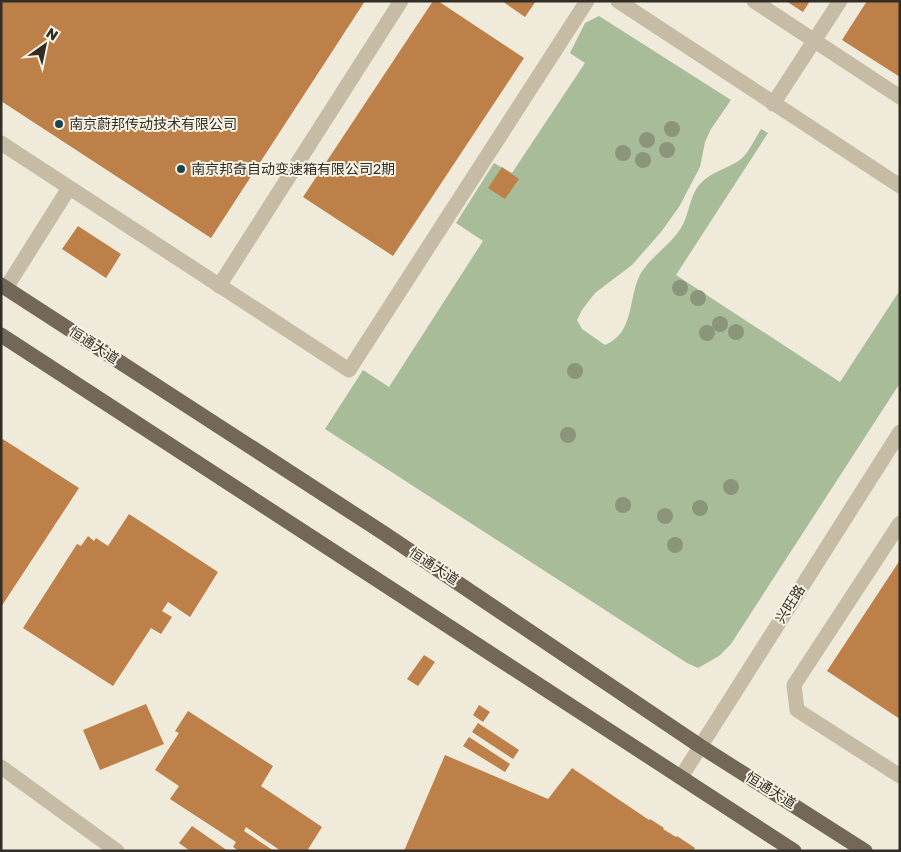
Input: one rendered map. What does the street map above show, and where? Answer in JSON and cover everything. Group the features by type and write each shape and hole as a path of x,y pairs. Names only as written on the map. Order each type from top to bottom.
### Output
{"main road":[{"name":"恒通大道","path":"4,286 418,556 700,746 864,851"},
{"path":"1,334 681,777 776,846 794,851"}],"street":[{"path":"219,286 401,1"},
{"path":"1,143 349,370 587,1"},
{"path":"618,1 900,186"},
{"path":"754,1 900,97"},
{"path":"773,104 840,1"},
{"path":"4,286 69,188"},
{"name":"兴旺路","path":"681,777 900,432"},
{"path":"900,523 794,685 797,710 900,776"},
{"path":"1,767 117,851"}],"green space":[{"path":"599,16 731,100 711,129 705,142 700,167 679,207 661,232 632,265 595,293 577,320 582,329 605,345 621,333 629,316 639,277 648,264 681,228 697,188 709,176 740,160 761,129 768,133 676,275 840,382 900,290 900,383 731,644 719,656 698,668 687,663 325,429 363,370 389,387 483,241 456,223 494,163 512,173 585,63 570,53 585,23"}],"building":[{"name":"南京邦奇自动变速箱有限公司2期","path":"1,1 365,1 211,238 1,101"},
{"path":"433,1 438,1 524,58 393,256 303,197"},
{"path":"502,1 536,1 525,17"},
{"path":"786,1 810,1 803,12"},
{"path":"867,1 900,1 900,77 842,40"},
{"path":"502,167 519,179 505,199 488,188"},
{"path":"78,226 121,254 106,278 62,249"},
{"path":"1,438 79,488 1,607"},
{"path":"129,514 218,572 190,617 168,602 162,611 172,617 161,634 151,628 113,686 23,628 77,544 81,546 88,536 94,541 96,538 108,546"},
{"path":"900,560 900,719 827,671"},
{"path":"424,655 435,662 418,686 407,679"},
{"path":"146,704 164,744 100,770 83,730"},
{"path":"479,705 490,712 483,722 473,715"},
{"path":"188,711 273,766 261,786 322,827 307,851 281,851 246,827 244,831 274,851 239,851 233,847 236,842 170,799 179,786 155,770 179,733 175,731"},
{"path":"478,723 519,750 513,759 472,732"},
{"path":"469,737 510,764 505,772 463,746"},
{"path":"445,755 548,799 572,768 649,820 695,848 693,851 404,851"},
{"path":"192,826 228,851 190,851 179,843"}],"place":[{"name":"南京蔚邦传动技术有限公司","path":"59,124"},
{"name":"南京邦奇自动变速箱有限公司2期","path":"181,169"}]}
